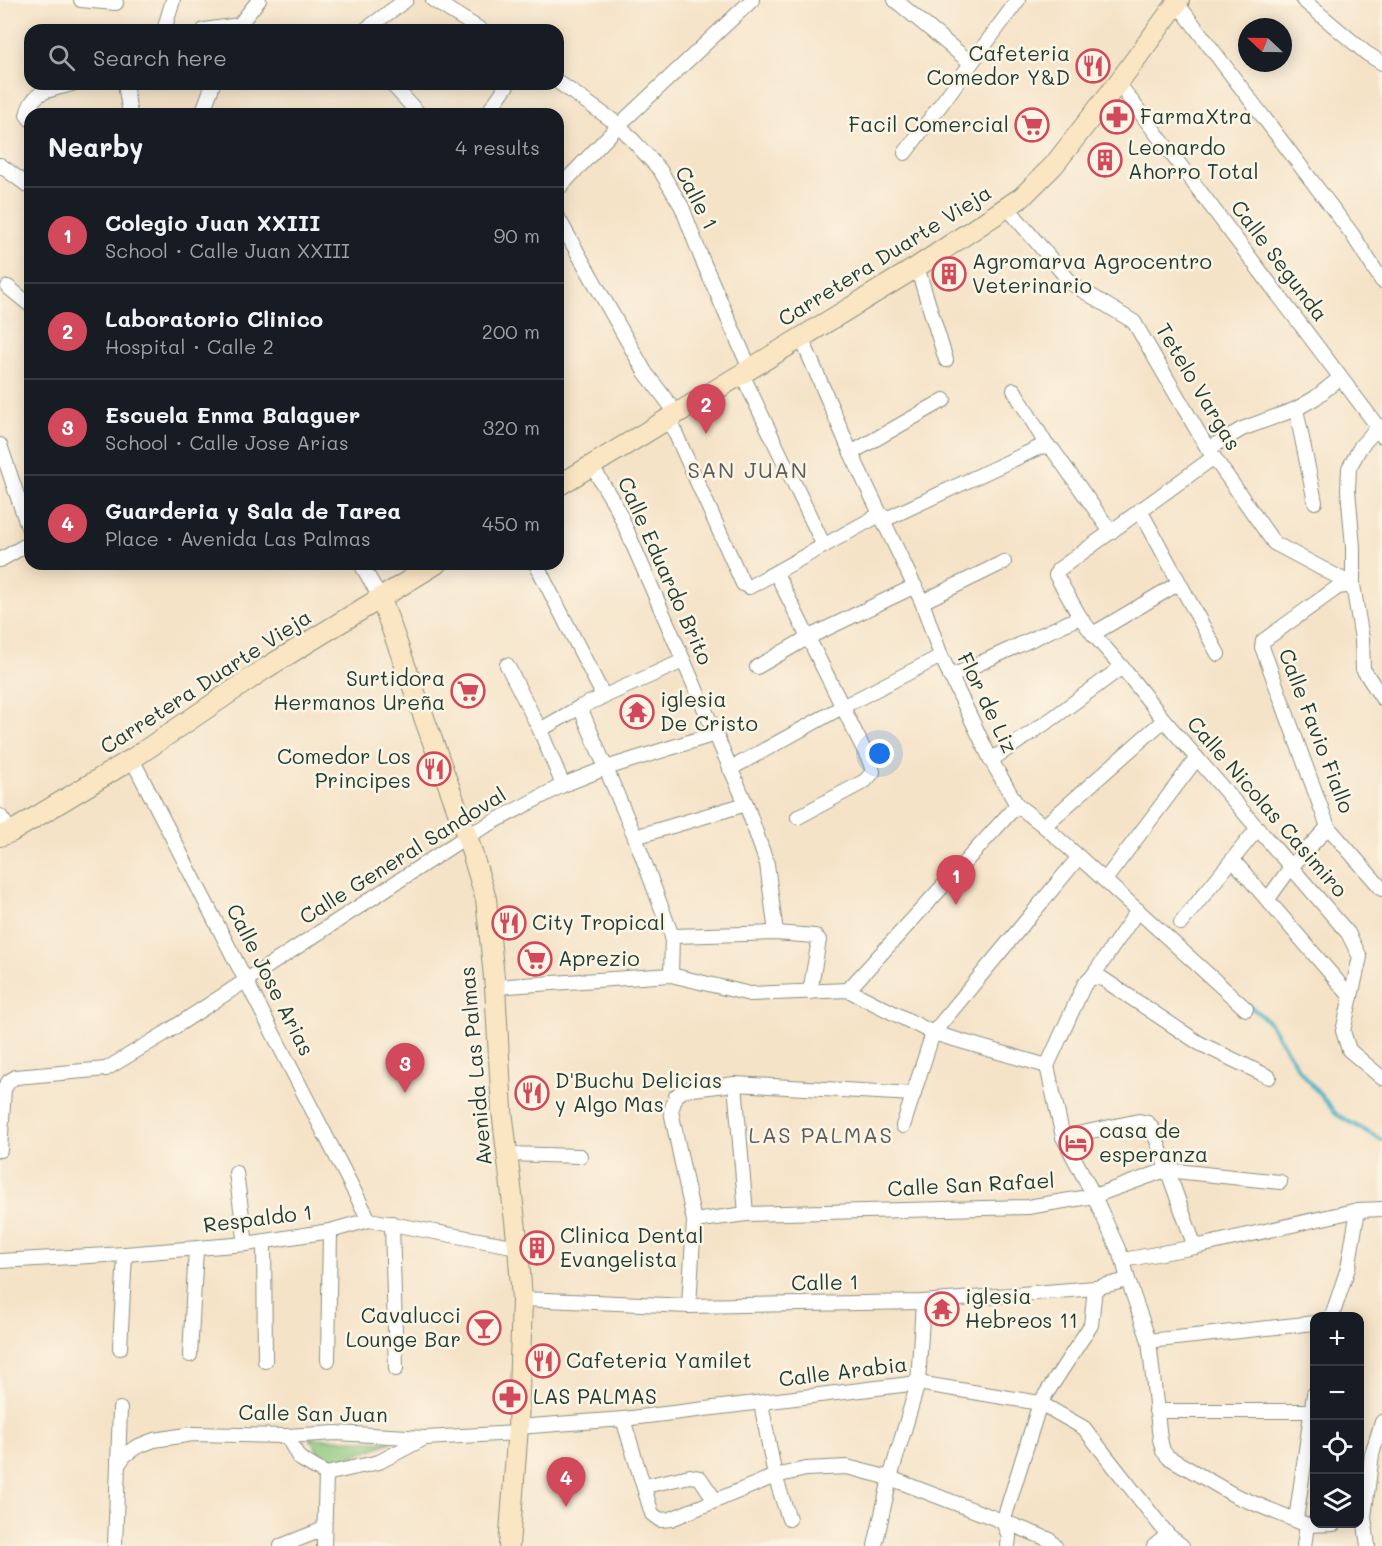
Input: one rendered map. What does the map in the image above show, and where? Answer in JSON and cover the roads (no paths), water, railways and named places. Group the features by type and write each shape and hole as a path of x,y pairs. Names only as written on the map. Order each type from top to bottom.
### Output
{"main road":[{"name":"Carretera Duarte Vieja","path":"564,482 917,267 1022,197 1054,165 1118,84 1178,2"},
{"name":"Carretera Duarte Vieja","path":"4,828 132,759 266,668 427,570"},
{"name":"Avenida Las Palmas","path":"381,599 467,836 486,899 495,987 502,1110 522,1299 518,1430 509,1546"}],"street":[{"path":"81,0 116,3"},
{"path":"166,24 173,0"},
{"path":"240,24 259,0"},
{"path":"373,24 406,0"},
{"path":"433,0 471,24"},
{"path":"564,183 620,125 751,0"},
{"path":"895,0 971,63"},
{"path":"905,153 1018,0"},
{"path":"1303,0 1366,53 1382,63"},
{"path":"1178,2 1352,234 1382,281"},
{"name":"Calle Segunda","path":"1118,84 1381,430"},
{"name":"Calle 1","path":"564,86 620,125 660,170 682,207 746,371 824,546"},
{"path":"30,108 30,102 38,94 52,90"},
{"path":"126,90 129,108"},
{"path":"204,108 211,90"},
{"path":"397,90 414,108"},
{"path":"491,108 504,90"},
{"path":"0,165 24,183"},
{"name":"Tetelo Vargas","path":"1007,207 1072,284 1134,322 1211,453 1274,543 1353,585"},
{"path":"564,229 645,372 673,416 743,584 746,586 749,587 883,517 1040,447 1047,446"},
{"path":"917,267 946,360"},
{"path":"8,287 24,299"},
{"name":"Flor de Liz","path":"801,337 851,453 915,586 950,677 991,760 1017,806 1044,826 1105,880 1246,1009"},
{"path":"1014,390 1047,446 1053,450 1111,532 1242,429 1296,409 1315,398 1340,378"},
{"path":"851,453 944,400"},
{"path":"1296,409 1315,502"},
{"path":"1381,430 1361,446 1349,468 1353,585 1362,639 1363,669 1382,698"},
{"path":"0,445 24,515"},
{"name":"Calle Eduardo Brito","path":"592,465 617,508 746,804 767,864 776,933"},
{"path":"1140,510 1218,654"},
{"name":"Calle Nicolas Casimiro","path":"1111,532 1058,570 1056,575 1080,618 1093,634 1348,933 1360,957 1343,1031 1349,1050 1382,1078"},
{"path":"0,560 24,546"},
{"path":"922,602 1004,562"},
{"path":"364,570 381,599"},
{"path":"539,570 604,697"},
{"path":"776,573 873,772 865,781 798,817"},
{"path":"1093,634 1179,584"},
{"name":"Calle Favio Fiallo","path":"1353,585 1338,587 1263,640 1262,643 1328,827 1382,889"},
{"path":"756,667 807,638 915,586"},
{"path":"950,677 1080,618"},
{"path":"730,769 941,656"},
{"path":"540,730 580,707 683,661"},
{"path":"507,665 540,730 563,785"},
{"path":"991,760 1122,667"},
{"path":"580,707 635,837 672,936 671,975"},
{"path":"1044,826 1164,720"},
{"name":"Calle General Sandoval","path":"0,1150 4,1089 9,1081 16,1077 106,1069 164,1034 467,836 563,785 606,768 715,734"},
{"path":"1105,880 1197,758"},
{"name":"Calle Jose Arias","path":"132,759 369,1220"},
{"path":"635,837 746,804"},
{"path":"848,990 1017,806"},
{"path":"1268,899 1291,867 1328,827"},
{"path":"1181,923 1258,828"},
{"path":"903,1126 933,1033 1079,857"},
{"path":"1233,860 1351,997"},
{"path":"1138,910 1084,986 1047,1066 1063,1137 1094,1196 1123,1260 1149,1341 1156,1411 1163,1451 1168,1457 1234,1495 1301,1522 1310,1523"},
{"path":"672,936 776,933 815,936 819,940 810,992"},
{"path":"495,987 671,975 750,994 848,990 933,1033 1047,1066"},
{"path":"1092,977 1103,979 1199,1043 1269,1077"},
{"path":"689,1306 694,1221 671,1111 676,1096 684,1090 735,1084 914,1094"},
{"path":"735,1084 746,1214"},
{"path":"1063,1137 1139,1121 1148,1123 1153,1130 1195,1247"},
{"path":"507,1154 580,1156"},
{"name":"Calle San Rafael","path":"694,1221 746,1214 1028,1207 1094,1196 1166,1170 1280,1182"},
{"path":"236,1173 246,1244"},
{"path":"1123,1260 1195,1247 1358,1210 1382,1209"},
{"path":"1334,1312 1348,1268 1358,1210"},
{"name":"Respaldo 1","path":"0,1261 196,1249 264,1242 330,1231 369,1220 518,1247"},
{"path":"392,1223 396,1369"},
{"path":"328,1360 330,1231"},
{"path":"264,1242 265,1361"},
{"path":"190,1355 196,1249"},
{"path":"120,1348 125,1254"},
{"name":"Calle 1","path":"522,1299 689,1306 923,1302 1095,1288 1128,1280"},
{"path":"1008,1546 1009,1536 1003,1522 1040,1403 1090,1325 1095,1288"},
{"path":"874,1546 890,1478 918,1383 923,1302"},
{"path":"1149,1341 1310,1323"},
{"name":"Calle Arabia","path":"518,1430 918,1383 1040,1403 1084,1428 1168,1535 1182,1546"},
{"path":"761,1403 775,1476 789,1519"},
{"path":"115,1546 120,1409"},
{"path":"1156,1411 1310,1411"},
{"path":"623,1419 652,1514 660,1520 671,1519 775,1476 806,1469 847,1467 890,1478 1050,1540 1055,1546"},
{"path":"1304,1546 1301,1522 1310,1420"},
{"path":"1364,1500 1372,1454 1382,1422"},
{"name":"Calle San Juan","path":"118,1465 125,1455 136,1447 154,1440 193,1434 286,1436 336,1433 425,1438 518,1430"},
{"path":"286,1436 299,1458 326,1474 379,1462 425,1438"},
{"path":"324,1546 326,1474"},
{"path":"645,1486 690,1476 699,1478 715,1500"},
{"path":"1364,1528 1368,1546"},
{"path":"281,1546 324,1529"},
{"path":"1154,1546 1168,1535"}],"waterway":[{"path":"1250,1006 1269,1022 1298,1068 1337,1115 1382,1140"}],"place":[{"name":"Cafeteria Comedor Y&D","path":"1093,66"},
{"name":"FarmaXtra","path":"1117,117"},
{"name":"Facil Comercial","path":"1032,125"},
{"name":"Leonardo Ahorro Total","path":"1105,160"},
{"name":"Agromarva Agrocentro Veterinario","path":"949,274"},
{"name":"Laboratorio Clinico","path":"706,434"},
{"name":"Surtidora Hermanos Ureña","path":"468,691"},
{"name":"iglesia De Cristo","path":"637,712"},
{"name":"Comedor Los Principes","path":"434,769"},
{"name":"Colegio Juan XXIII","path":"956,905"},
{"name":"City Tropical","path":"509,923"},
{"name":"Aprezio","path":"535,959"},
{"name":"Escuela Enma Balaguer","path":"405,1093"},
{"name":"D'Buchu Delicias y Algo Mas","path":"532,1093"},
{"name":"casa de esperanza","path":"1076,1143"},
{"name":"Clinica Dental Evangelista","path":"537,1248"},
{"name":"iglesia Hebreos 11","path":"942,1309"},
{"name":"Cavalucci Lounge Bar","path":"484,1328"},
{"name":"Cafeteria Yamilet","path":"543,1361"},
{"name":"LAS PALMAS","path":"510,1397"},
{"name":"Guarderia y Sala de Tarea","path":"566,1507"}],"district":[{"name":"SAN JUAN","path":"748,470"},
{"name":"LAS PALMAS","path":"821,1135"}]}
